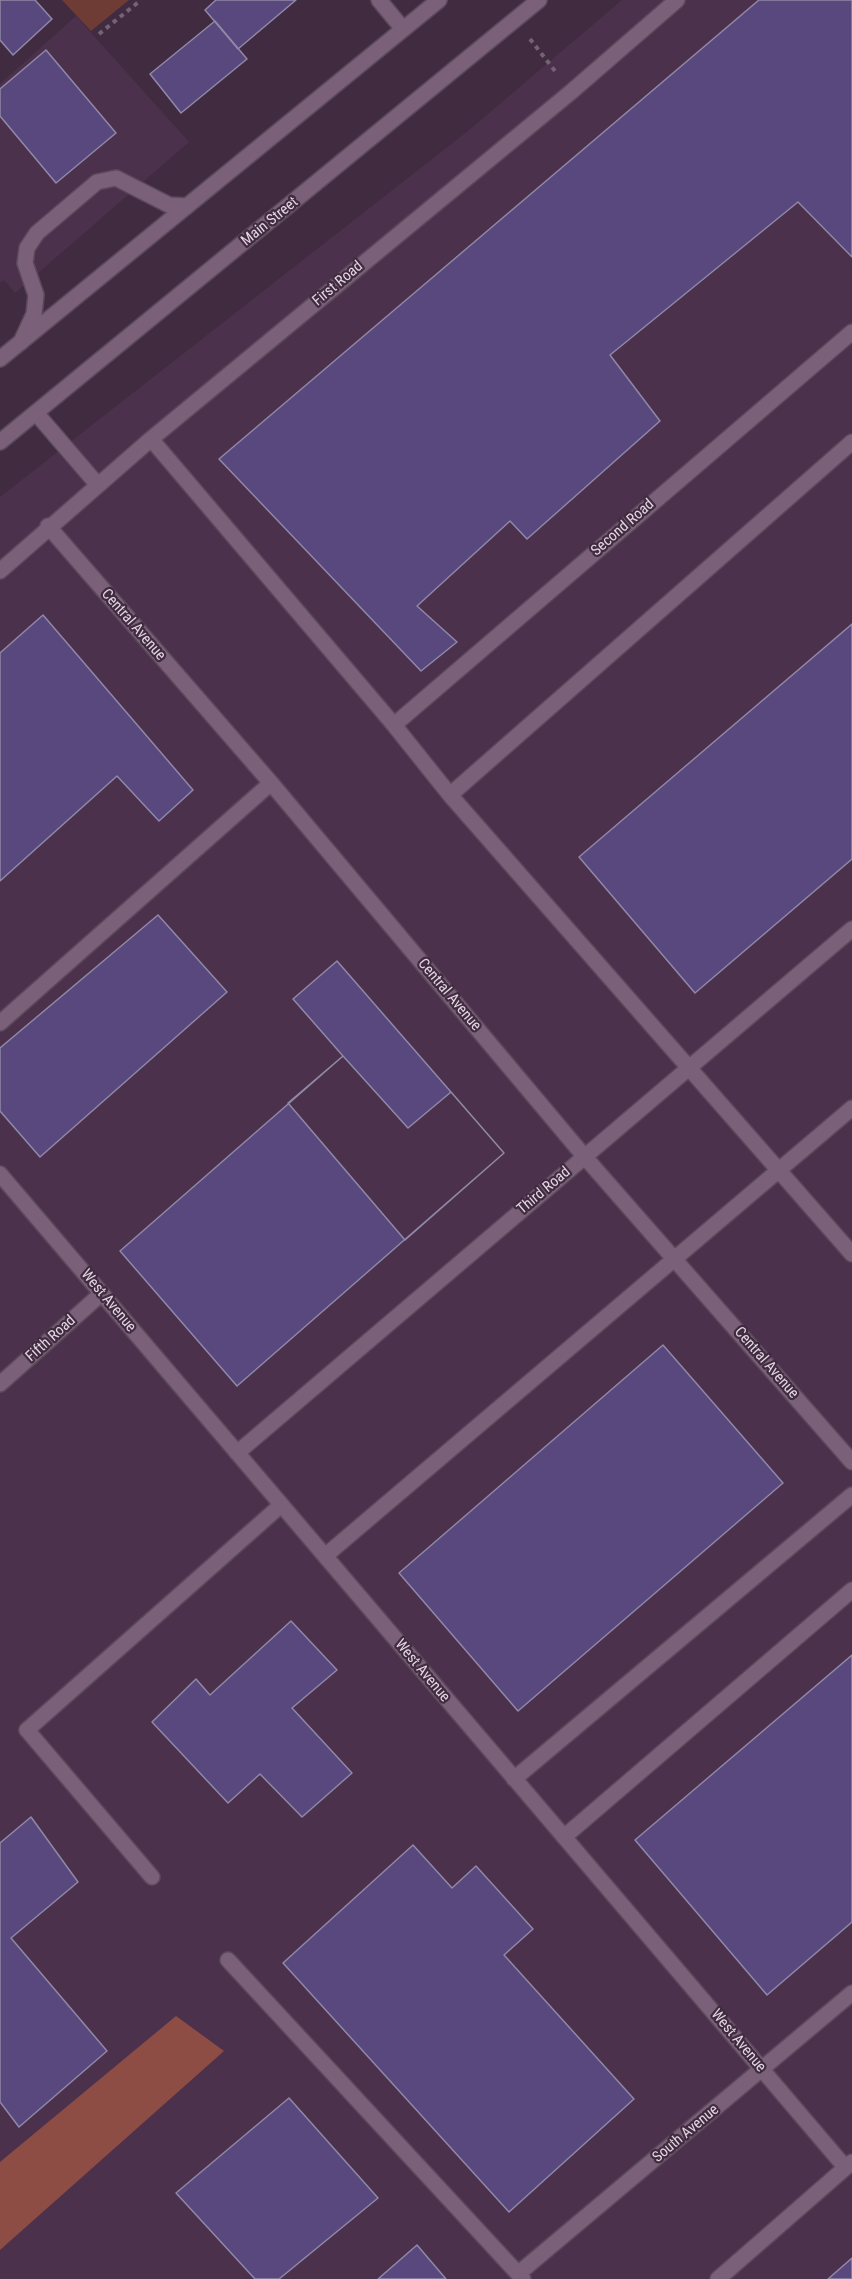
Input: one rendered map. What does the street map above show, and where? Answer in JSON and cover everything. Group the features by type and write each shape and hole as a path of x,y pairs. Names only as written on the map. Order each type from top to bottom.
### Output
{"street":[{"path":"379,0 403,29"},
{"path":"0,359 439,0"},
{"name":"Main Street","path":"0,442 539,0"},
{"name":"First Road","path":"0,571 97,484 571,92 677,0"},
{"path":"21,342 34,314 36,295 25,263 27,248 37,233 98,182 116,178 169,205 187,206"},
{"name":"Second Road","path":"394,725 852,332"},
{"path":"36,412 97,484"},
{"path":"151,439 394,725 450,795 852,1254"},
{"path":"450,795 852,442"},
{"name":"Central Avenue","path":"48,526 271,783 585,1156 852,1462"},
{"path":"0,1023 271,783"},
{"name":"Third Road","path":"237,1453 852,929"},
{"path":"325,1556 852,1108"},
{"name":"West Avenue","path":"0,1174 280,1506 763,2070 849,2165"},
{"name":"Fifth Road","path":"0,1384 101,1294"},
{"path":"514,1779 852,1495"},
{"path":"152,1877 27,1730 280,1506"},
{"path":"564,1837 852,1590"},
{"path":"228,1960 521,2276"},
{"name":"South Avenue","path":"521,2276 852,1993"},
{"path":"718,2279 849,2165"}],"path":[{"path":"99,34 141,0"},
{"path":"515,20 571,92"}],"shaded area":[{"path":"62,0 129,0 91,31"},
{"path":"622,0 852,0 852,2279 0,2279 0,497 468,131"},
{"path":"76,16 189,142 15,293 4,280 0,282 0,84"},
{"path":"176,2016 224,2051 0,2250 0,2162"}],"building":[{"path":"0,0 35,0 52,19 13,55 0,40"},
{"path":"216,0 296,0 238,49 205,10"},
{"path":"759,0 852,0 852,257 798,202 610,355 660,421 527,539 510,521 417,606 457,642 421,671 219,459"},
{"path":"215,21 247,59 181,113 150,74"},
{"path":"46,50 116,133 56,183 0,116 0,89"},
{"path":"43,615 193,790 159,821 117,776 0,881 0,653"},
{"path":"852,624 852,859 695,993 579,857"},
{"path":"158,915 227,992 40,1157 0,1111 0,1048"},
{"path":"337,961 504,1153 237,1386 120,1251 343,1056 293,999"},
{"path":"343,1056 408,1128 451,1092 504,1153 405,1240 288,1103"},
{"path":"663,1345 783,1483 518,1711 399,1573"},
{"path":"291,1621 337,1670 292,1708 352,1773 302,1817 260,1774 228,1803 152,1722 196,1679 210,1695"},
{"path":"852,1655 852,1922 767,1995 635,1840"},
{"path":"31,1817 78,1882 11,1938 107,2051 19,2127 0,2102 0,1843"},
{"path":"413,1845 452,1888 476,1866 533,1929 504,1955 634,2099 509,2212 283,1963"},
{"path":"289,2098 378,2198 279,2279 255,2279 176,2193"},
{"path":"417,2245 446,2279 378,2279"},
{"path":"852,2258 852,2279 828,2279"}]}
